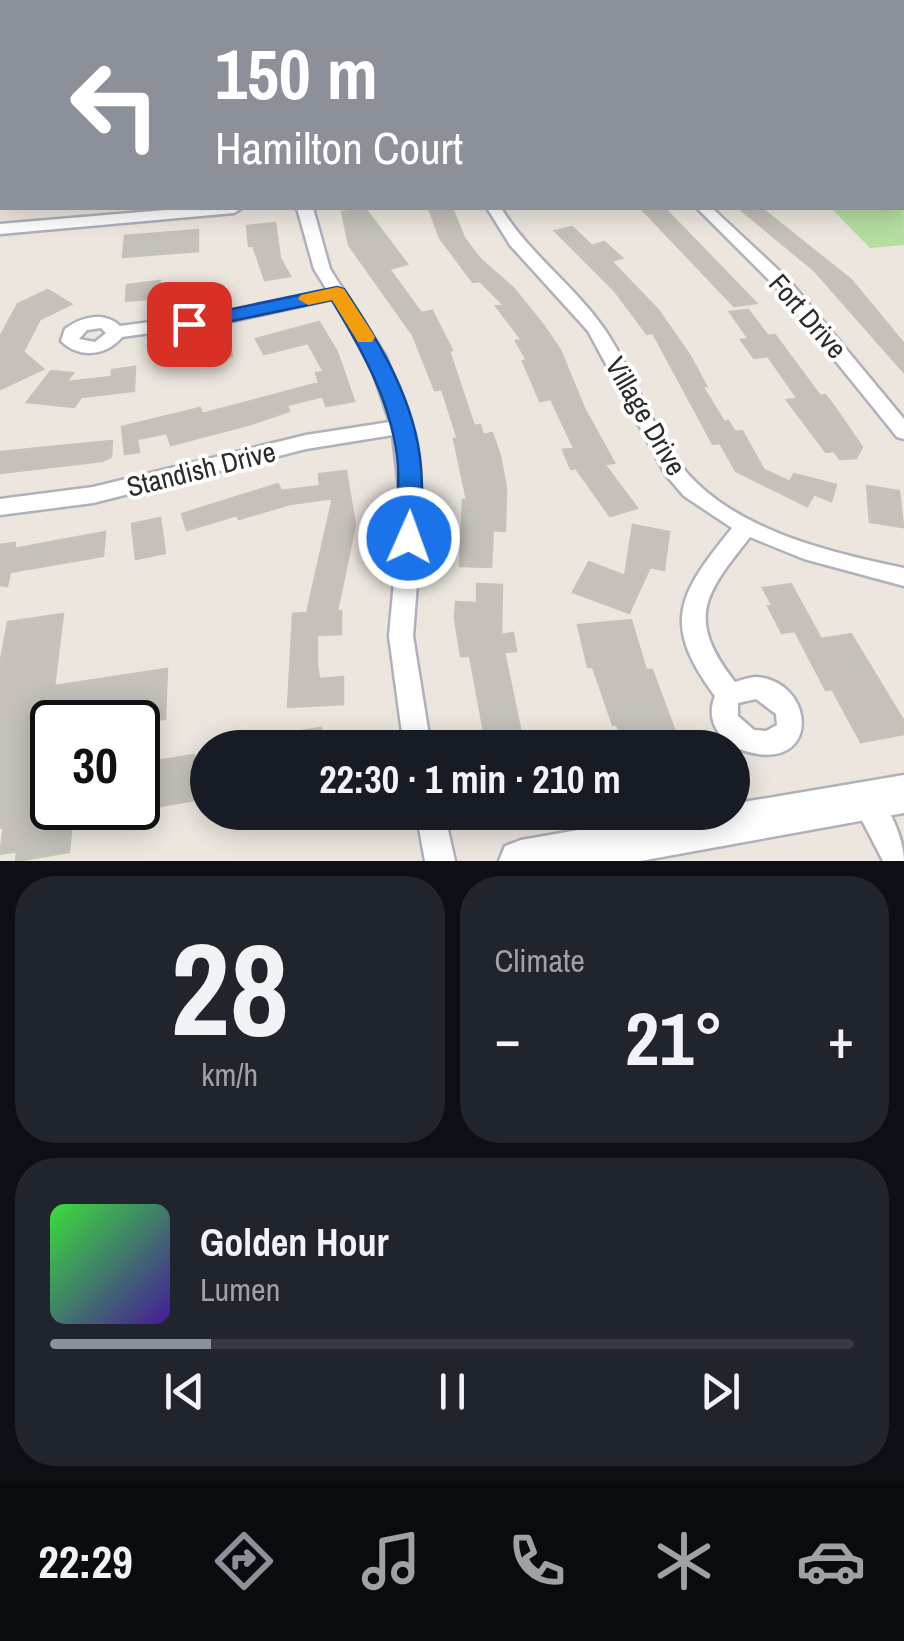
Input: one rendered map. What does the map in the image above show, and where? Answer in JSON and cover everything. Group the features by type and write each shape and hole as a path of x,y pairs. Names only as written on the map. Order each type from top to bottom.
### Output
{"main road":[{"path":"522,861 885,797"}],"street":[{"path":"0,229 212,210"},
{"path":"306,210 315,252 376,356 402,427 412,505 401,636 415,730"},
{"name":"Village Drive","path":"495,210 513,240 596,329 682,481 746,526 832,560 904,578"},
{"name":"Fort Drive","path":"706,210 782,283 904,432"},
{"path":"116,332 228,318 337,293"},
{"name":"Standish Drive","path":"0,507 93,495 306,442 402,427"},
{"path":"730,694 715,678 693,630 692,602 701,584 746,526"},
{"path":"885,797 899,861"},
{"path":"434,830 440,861"}],"green space":[{"path":"833,210 904,210 904,245 870,248"}],"building":[{"path":"366,210 407,264 389,269 421,313 432,311 452,350 449,351 474,426 480,425 483,435 492,433 506,488 505,531 493,530 491,567 460,566 463,500 467,500 454,439 458,439 442,389 435,390 413,335 349,245 342,212"},
{"path":"430,210 453,210 464,238 480,259 514,289 543,325 560,350 584,408 614,463 604,464 637,508 610,516 576,468 571,469 563,450 574,448 551,399 540,401 523,361 527,360 516,341 522,340 496,306 504,305 480,281 473,282 440,238"},
{"path":"643,210 666,210 756,303 734,306"},
{"path":"741,210 764,210 851,280 904,344 904,372 814,270"},
{"path":"275,223 280,258 290,276 265,280 253,245 249,246 247,226"},
{"path":"572,227 592,246 604,242 622,258 611,261 658,310 690,356 706,386 702,386 724,422 728,421 735,432 742,431 764,470 790,482 794,474 836,485 831,501 814,494 807,506 736,471 720,443 713,444 653,333 647,334 615,291 555,231"},
{"path":"198,230 198,251 123,257 125,236"},
{"path":"160,281 160,298 126,301 127,285"},
{"path":"48,290 71,304 40,319 23,352 43,369 0,389 0,337 18,304"},
{"path":"748,310 768,336 775,335 820,396 825,395 835,408 862,447 856,458 840,459 834,451 826,452 787,400 798,399 768,356 754,358 741,340 749,339 730,312"},
{"path":"319,322 337,352 354,401 326,406 323,396 287,405 289,411 251,424 171,445 167,433 137,439 139,452 125,454 122,427 200,408 202,414 319,383 316,373 324,372 308,343 264,354 256,339"},
{"path":"229,343 232,356 194,364 190,350"},
{"path":"135,367 134,391 81,397 74,407 27,402 51,371 73,373 66,382 112,377 112,370"},
{"path":"112,441 111,457 102,461 0,473 0,452"},
{"path":"346,471 355,525 337,611 341,611 341,634 317,635 319,679 343,677 343,704 288,707 293,614 307,613 333,498 290,504 239,519 237,515 187,530 182,514 278,484 281,491 320,486 319,474"},
{"path":"867,486 899,491 903,527 870,522"},
{"path":"160,518 165,553 136,559 132,524"},
{"path":"633,525 669,532 664,570 650,567 629,613 573,592 589,562 625,576"},
{"path":"105,532 103,556 10,572 7,586 0,585 0,545 15,543 14,549"},
{"path":"477,584 502,585 501,635 513,633 516,651 504,652 520,730 484,730 470,656 461,656 455,619 456,602 477,603"},
{"path":"791,584 821,639 851,634 904,722 904,734 861,742 832,689 826,690 795,631 782,633 768,606 772,605 763,588"},
{"path":"63,614 54,686 167,669 165,719 160,720 160,700 30,700 30,830 71,830 69,852 16,861 17,851 0,854 4,827 0,828 0,665 8,622"},
{"path":"631,620 646,670 652,670 674,730 619,730 617,724 613,725 593,667 588,667 578,625"},
{"path":"190,756 190,801 160,806 160,760"}],"slow traffic":[{"path":"308,299 337,293 365,337"}],"route":[{"path":"189,324 337,293 376,356 402,427 410,465 409,538"}]}
